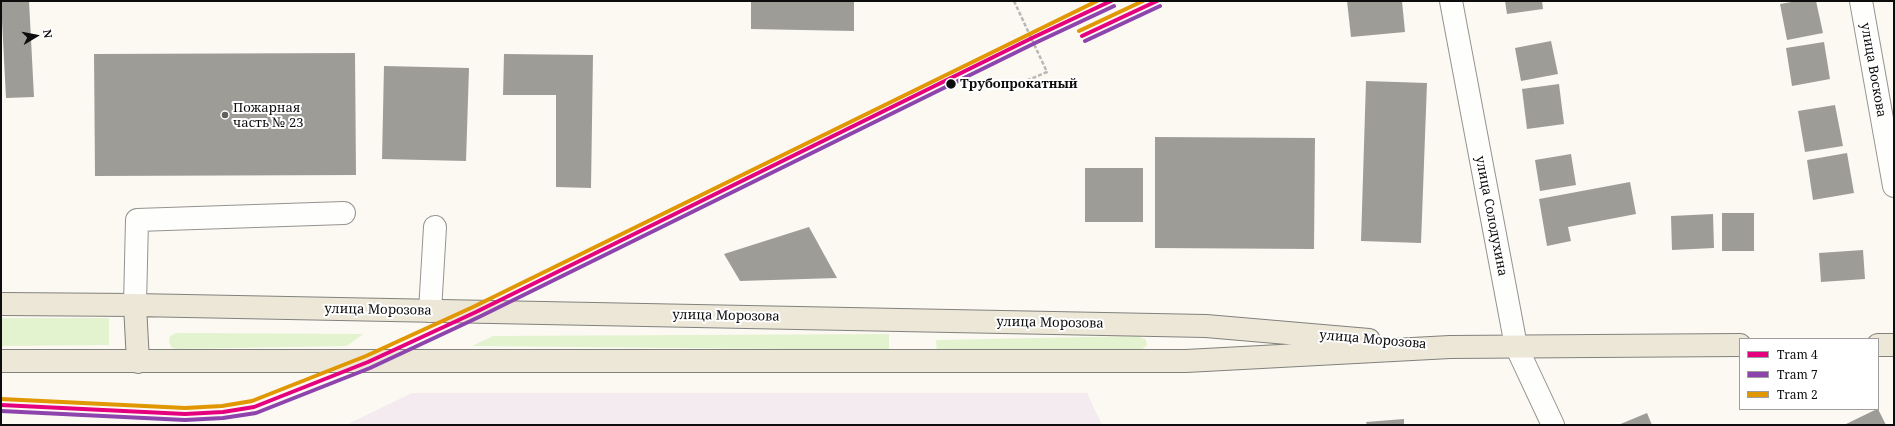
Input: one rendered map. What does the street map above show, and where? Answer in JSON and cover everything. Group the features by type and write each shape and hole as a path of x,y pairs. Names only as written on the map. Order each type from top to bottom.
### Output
{"main road":[{"name":"улица Морозова","path":"1,304 135,305 1206,326 1450,347"},
{"path":"135,305 138,362"},
{"path":"1879,345 1894,345"},
{"name":"улица Морозова","path":"1,361 1186,361 1450,347 1739,346"}],"street":[{"name":"улица Солодухина","path":"1451,1 1516,346 1553,425"},
{"name":"улица Воскова","path":"1861,1 1894,186"},
{"path":"135,305 137,220 344,213"},
{"path":"430,311 435,227"}],"path":[{"path":"1014,1 1047,72 1021,83"}],"shaded area":[{"path":"412,393 1087,393 1102,425 346,425"}],"green space":[{"path":"1,318 109,318 109,345 1,346"},
{"path":"176,333 363,334 347,346 177,349 172,348 169,342 170,336"},
{"path":"889,334 889,350 472,346 493,336"},
{"path":"1138,336 1146,340 1147,345 1140,351 937,353 936,340"}],"building":[{"path":"1,1 29,1 34,97 6,98"},
{"path":"751,1 854,1 854,31 751,29"},
{"path":"1347,1 1402,1 1405,32 1351,37"},
{"path":"1505,1 1542,1 1543,9 1507,14"},
{"path":"1797,1 1816,1 1823,33 1787,40 1780,4"},
{"path":"1551,41 1558,74 1521,81 1515,48"},
{"path":"1824,42 1830,79 1792,86 1786,48"},
{"name":"Пожарная часть № 23","path":"355,53 356,175 95,176 94,54"},
{"path":"504,54 593,55 591,188 556,187 556,95 503,95"},
{"path":"384,66 469,68 466,161 382,159"},
{"path":"1366,81 1427,83 1421,243 1361,241"},
{"path":"1559,84 1564,124 1527,129 1522,89"},
{"path":"1835,105 1843,146 1805,152 1798,111"},
{"path":"1155,137 1315,138 1314,249 1155,248"},
{"path":"1847,153 1854,193 1813,200 1807,160"},
{"path":"1571,154 1576,185 1540,191 1535,160"},
{"path":"1085,168 1143,168 1143,222 1085,222"},
{"path":"1630,182 1636,214 1568,227 1571,241 1547,246 1539,199"},
{"path":"1722,213 1754,213 1754,251 1722,251"},
{"path":"1713,214 1714,248 1672,250 1671,216"},
{"path":"809,227 837,278 740,281 724,254"},
{"path":"1863,250 1865,279 1821,282 1819,253"},
{"path":"1875,410 1878,410 1886,425 1844,425"},
{"path":"1647,413 1652,425 1618,425"},
{"path":"1404,419 1404,425 1367,425 1366,422"}],"tram line":[{"name":"2","path":"1,399 185,408 222,406 252,401 366,356 473,307 1097,1"},
{"name":"4","path":"1,405 185,414 223,412 254,407 368,362 476,312 1032,38 1111,1"},
{"name":"2","path":"1079,31 1143,1"},
{"name":"4","path":"1082,36 1157,1"},
{"name":"7","path":"1,411 185,420 223,418 256,413 370,368 479,317 1035,43 1114,6"},
{"name":"7","path":"1085,41 1160,6"}],"place":[{"name":"Трубопрокатный","path":"951,84"},
{"name":"Пожарная часть № 23","path":"225,115"}]}
